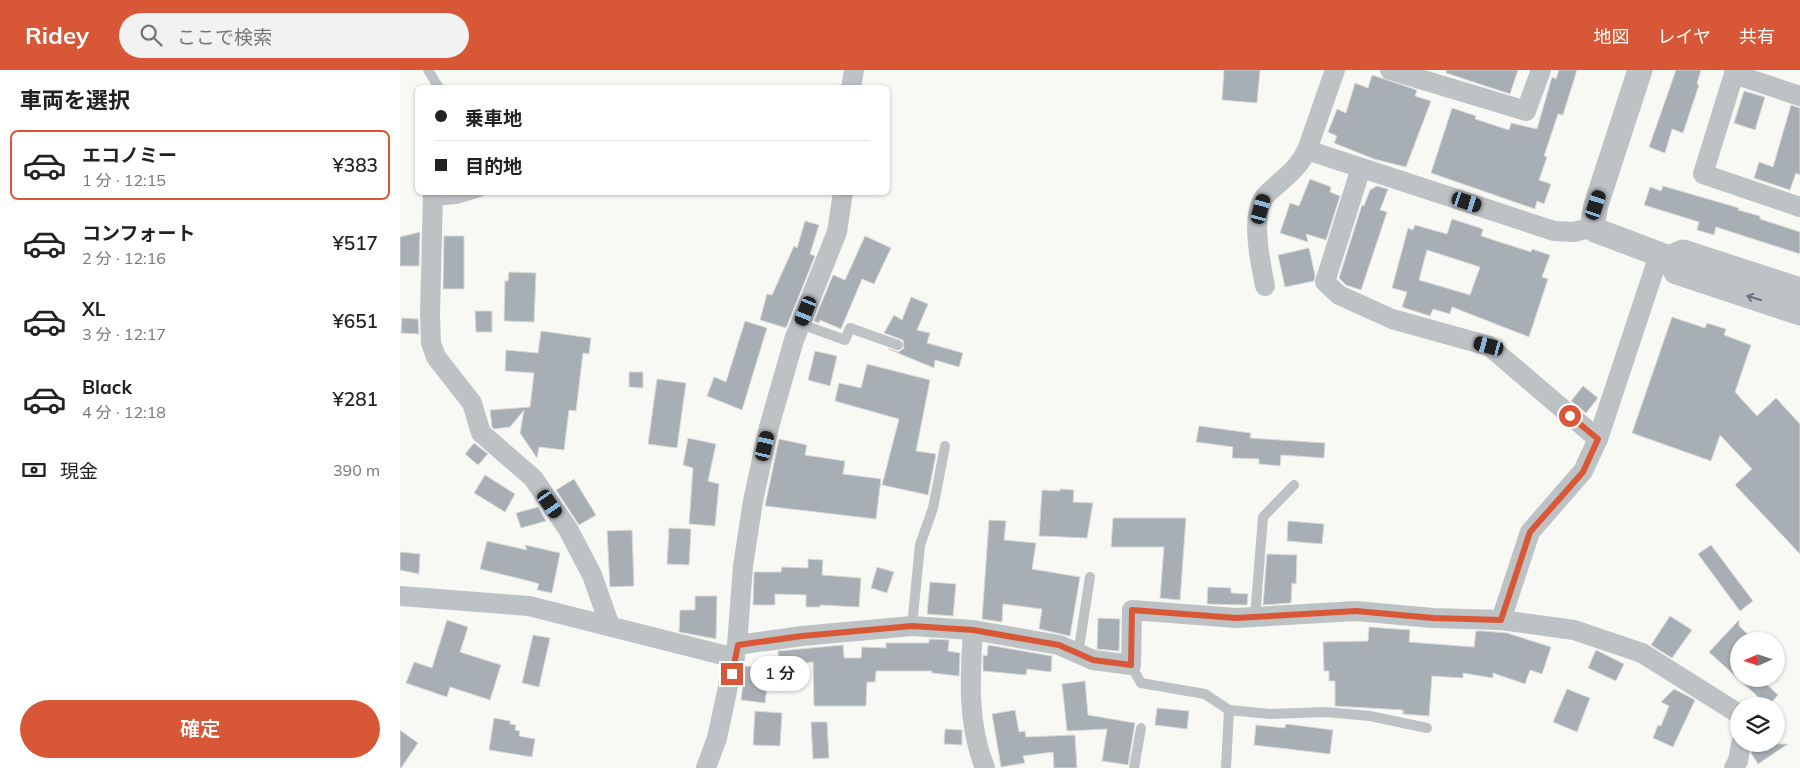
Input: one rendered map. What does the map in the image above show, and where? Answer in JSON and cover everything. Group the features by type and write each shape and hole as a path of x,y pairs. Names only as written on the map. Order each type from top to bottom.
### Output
{"street":[{"path":"852,85 854,70"},
{"path":"1265,286 1258,244 1258,220 1264,198 1300,164 1307,150 1335,70"},
{"path":"1390,70 1526,111 1540,70"},
{"path":"1593,227 1596,205 1640,70"},
{"path":"1800,96 1735,72 1703,174 1800,207"},
{"path":"1307,150 1554,231 1574,232 1593,227"},
{"path":"1361,168 1325,282 1339,296 1392,320 1489,346 1598,439"},
{"path":"706,768 717,738 736,652 743,566 753,501 769,427 801,324 837,232 843,195"},
{"path":"433,197 430,315 432,342 436,357 472,403 481,433 532,478 568,529 592,575 610,626"},
{"path":"1593,227 1599,233 1664,256 1683,252 1800,290"},
{"path":"1501,620 1530,532 1583,472 1598,439 1664,256"},
{"path":"1664,256 1676,272 1800,314"},
{"path":"400,596 529,606 610,626 736,652 802,636 912,626 973,630 1059,645 1093,660 1131,665 1132,610 1236,618 1356,611 1433,618 1501,620 1574,630 1642,653 1730,708"},
{"path":"973,630 970,688 976,744 985,768"},
{"path":"1734,768 1739,752"}],"lane":[{"path":"428,70 437,85"},
{"path":"433,197 457,199 470,195"},
{"path":"801,324 845,340 850,328 898,345"},
{"path":"912,626 920,545 933,508 945,446"},
{"path":"1255,617 1263,517 1294,485"},
{"path":"1078,654 1090,577"},
{"path":"1131,665 1142,683 1205,694 1229,710 1270,714 1335,713 1370,716 1427,728"},
{"path":"1226,768 1229,710"},
{"path":"1134,768 1141,728"}],"building":[{"path":"1224,70 1260,70 1257,103 1222,100"},
{"path":"1446,70 1518,70 1510,94 1446,73"},
{"path":"1559,70 1577,70 1563,115 1558,114 1544,156 1547,157 1539,180 1551,184 1544,204 1537,201 1535,209 1431,173 1452,108 1476,116 1475,119 1509,130 1511,123 1537,129 1552,77 1556,79"},
{"path":"1676,70 1701,70 1697,84 1699,85 1683,133 1672,129 1665,153 1649,147"},
{"path":"1372,75 1417,90 1415,96 1431,101 1406,167 1374,159 1334,143 1337,136 1328,132 1337,109 1346,113 1355,83 1368,88"},
{"path":"1744,91 1765,97 1755,130 1734,123"},
{"path":"1791,105 1800,108 1800,175 1796,173 1790,190 1754,178 1759,162 1773,167"},
{"path":"1310,179 1331,187 1330,192 1340,196 1326,240 1306,234 1308,242 1280,233 1290,203 1299,206"},
{"path":"1377,186 1388,189 1380,210 1387,212 1361,290 1346,285 1339,278 1362,205 1364,206 1370,190"},
{"path":"1663,186 1739,208 1738,210 1760,216 1760,219 1800,232 1800,254 1716,227 1714,235 1697,230 1699,222 1644,205 1650,187 1661,191"},
{"path":"1452,219 1483,229 1481,236 1531,252 1532,249 1550,255 1542,277 1548,279 1529,337 1452,307 1450,314 1433,309 1430,316 1402,307 1407,292 1392,288 1408,228 1413,230 1415,225 1447,234","holes":["1427,250 1480,267 1470,295 1419,280"]},
{"path":"805,221 819,225 810,254 815,256 786,328 760,320 767,294 772,295 794,246 797,248"},
{"path":"420,232 419,266 400,266 400,237"},
{"path":"444,236 464,236 464,289 443,289"},
{"path":"865,236 891,248 874,284 862,279 841,329 820,320 819,323 814,321 833,275 845,280"},
{"path":"1309,248 1315,275 1314,281 1285,287 1278,255"},
{"path":"509,272 536,273 534,322 504,321 505,281 508,281"},
{"path":"911,297 928,304 917,330 930,333 927,343 963,353 959,367 935,360 934,368 888,349 899,352 904,348 903,340 884,333 894,315 902,320"},
{"path":"475,311 492,311 492,332 476,332"},
{"path":"1672,317 1705,328 1707,323 1726,329 1724,335 1751,345 1735,392 1757,416 1776,398 1800,424 1800,554 1735,485 1752,469 1720,435 1711,461 1632,433"},
{"path":"402,318 418,319 419,334 401,333"},
{"path":"745,321 767,328 742,410 707,396 714,377 726,382"},
{"path":"541,331 591,338 589,354 583,353 576,411 569,410 564,450 539,447 537,458 520,433 524,410 510,427 494,429 492,427 490,410 530,407 534,373 505,371 506,350 538,353"},
{"path":"815,351 837,356 830,386 808,380"},
{"path":"867,364 930,380 916,451 936,454 928,495 882,485 899,419 835,401 839,383 861,388"},
{"path":"629,372 643,372 643,388 629,387"},
{"path":"657,379 686,383 677,448 648,444"},
{"path":"1583,386 1598,398 1586,413 1571,401"},
{"path":"1199,426 1251,433 1250,438 1325,443 1324,458 1281,455 1280,466 1259,464 1259,459 1232,458 1233,447 1196,442"},
{"path":"688,438 716,444 708,481 719,484 715,526 689,524 693,468 683,465"},
{"path":"779,439 807,445 805,455 845,461 843,474 881,479 876,519 765,506"},
{"path":"474,443 488,454 478,465 465,454"},
{"path":"485,475 515,494 505,512 474,493"},
{"path":"574,479 596,515 579,525 556,490"},
{"path":"1060,489 1074,490 1073,502 1093,503 1087,538 1039,536 1042,490 1060,491"},
{"path":"538,507 546,521 521,528 516,513"},
{"path":"1113,518 1186,518 1180,600 1160,598 1164,547 1111,547"},
{"path":"989,520 1006,521 1004,540 1036,543 1032,569 1080,577 1070,636 1039,629 1042,609 1003,604 1002,622 982,619"},
{"path":"1288,521 1324,524 1322,544 1287,541"},
{"path":"669,528 691,529 689,565 667,564"},
{"path":"632,530 634,586 610,587 607,531"},
{"path":"487,541 527,550 525,545 560,553 552,593 537,590 539,584 533,582 480,569"},
{"path":"1711,545 1753,601 1740,611 1698,554"},
{"path":"400,552 420,554 419,574 400,570"},
{"path":"1267,554 1297,555 1296,584 1292,583 1291,603 1263,605"},
{"path":"808,559 823,560 822,575 861,578 859,607 820,605 820,607 806,607 806,595 775,594 775,605 753,605 754,572 781,572 782,567 808,568"},
{"path":"877,567 894,572 887,593 871,588"},
{"path":"930,582 956,584 953,616 927,614"},
{"path":"1208,587 1231,588 1231,593 1248,594 1247,605 1207,604"},
{"path":"695,596 717,596 716,639 679,632 680,610 695,610"},
{"path":"1670,616 1692,630 1672,658 1651,645"},
{"path":"1098,618 1120,619 1119,651 1097,649"},
{"path":"447,620 468,627 460,652 501,665 490,700 450,687 447,697 406,683 414,662 432,668"},
{"path":"1739,620 1739,626 1745,632 1730,632 1730,671 1709,652"},
{"path":"1369,627 1410,630 1409,642 1474,647 1476,631 1483,631 1507,633 1551,647 1542,674 1530,670 1525,684 1493,673 1493,678 1463,673 1463,678 1432,676 1429,716 1403,714 1403,710 1335,706 1335,681 1329,681 1329,671 1324,671 1323,642 1368,641"},
{"path":"533,635 550,638 539,687 522,683"},
{"path":"929,639 949,640 948,651 960,653 959,676 932,673 932,671 876,671 875,682 867,682 866,706 814,706 813,662 779,665 778,651 843,645 844,658 861,658 862,647 886,648 886,643 929,643"},
{"path":"988,645 1052,656 1051,672 1027,669 1026,675 983,671 983,655 987,656"},
{"path":"1596,650 1624,664 1616,681 1588,668"},
{"path":"755,661 770,663 765,703 741,700 745,666 754,667"},
{"path":"1085,681 1088,715 1135,723 1128,765 1102,761 1107,729 1067,731 1062,684"},
{"path":"1748,688 1771,688 1778,695 1776,697 1758,697"},
{"path":"1567,689 1590,698 1577,732 1553,722"},
{"path":"1674,689 1695,700 1673,747 1653,738 1658,725 1661,726 1669,706 1661,702"},
{"path":"1157,708 1189,711 1187,729 1155,725"},
{"path":"1015,710 1019,732 1025,731 1026,737 1075,735 1077,768 1054,768 1053,752 1023,756 1025,763 1001,767 992,714"},
{"path":"755,711 782,713 780,746 753,745"},
{"path":"494,718 510,721 510,724 516,725 515,730 520,731 519,736 535,739 532,757 489,750"},
{"path":"811,722 827,722 829,758 813,759"},
{"path":"1286,724 1333,730 1330,754 1254,745 1256,725 1285,728"},
{"path":"945,729 962,730 962,745 944,744"},
{"path":"400,730 418,743 401,768 400,768"},
{"path":"1751,752 1776,752 1758,764"}],"route":[{"path":"732,674 738,645 802,636 912,626 973,630 1059,645 1093,660 1131,665 1132,610 1236,618 1356,611 1433,618 1501,620 1530,532 1583,472 1598,439 1570,416"}]}
